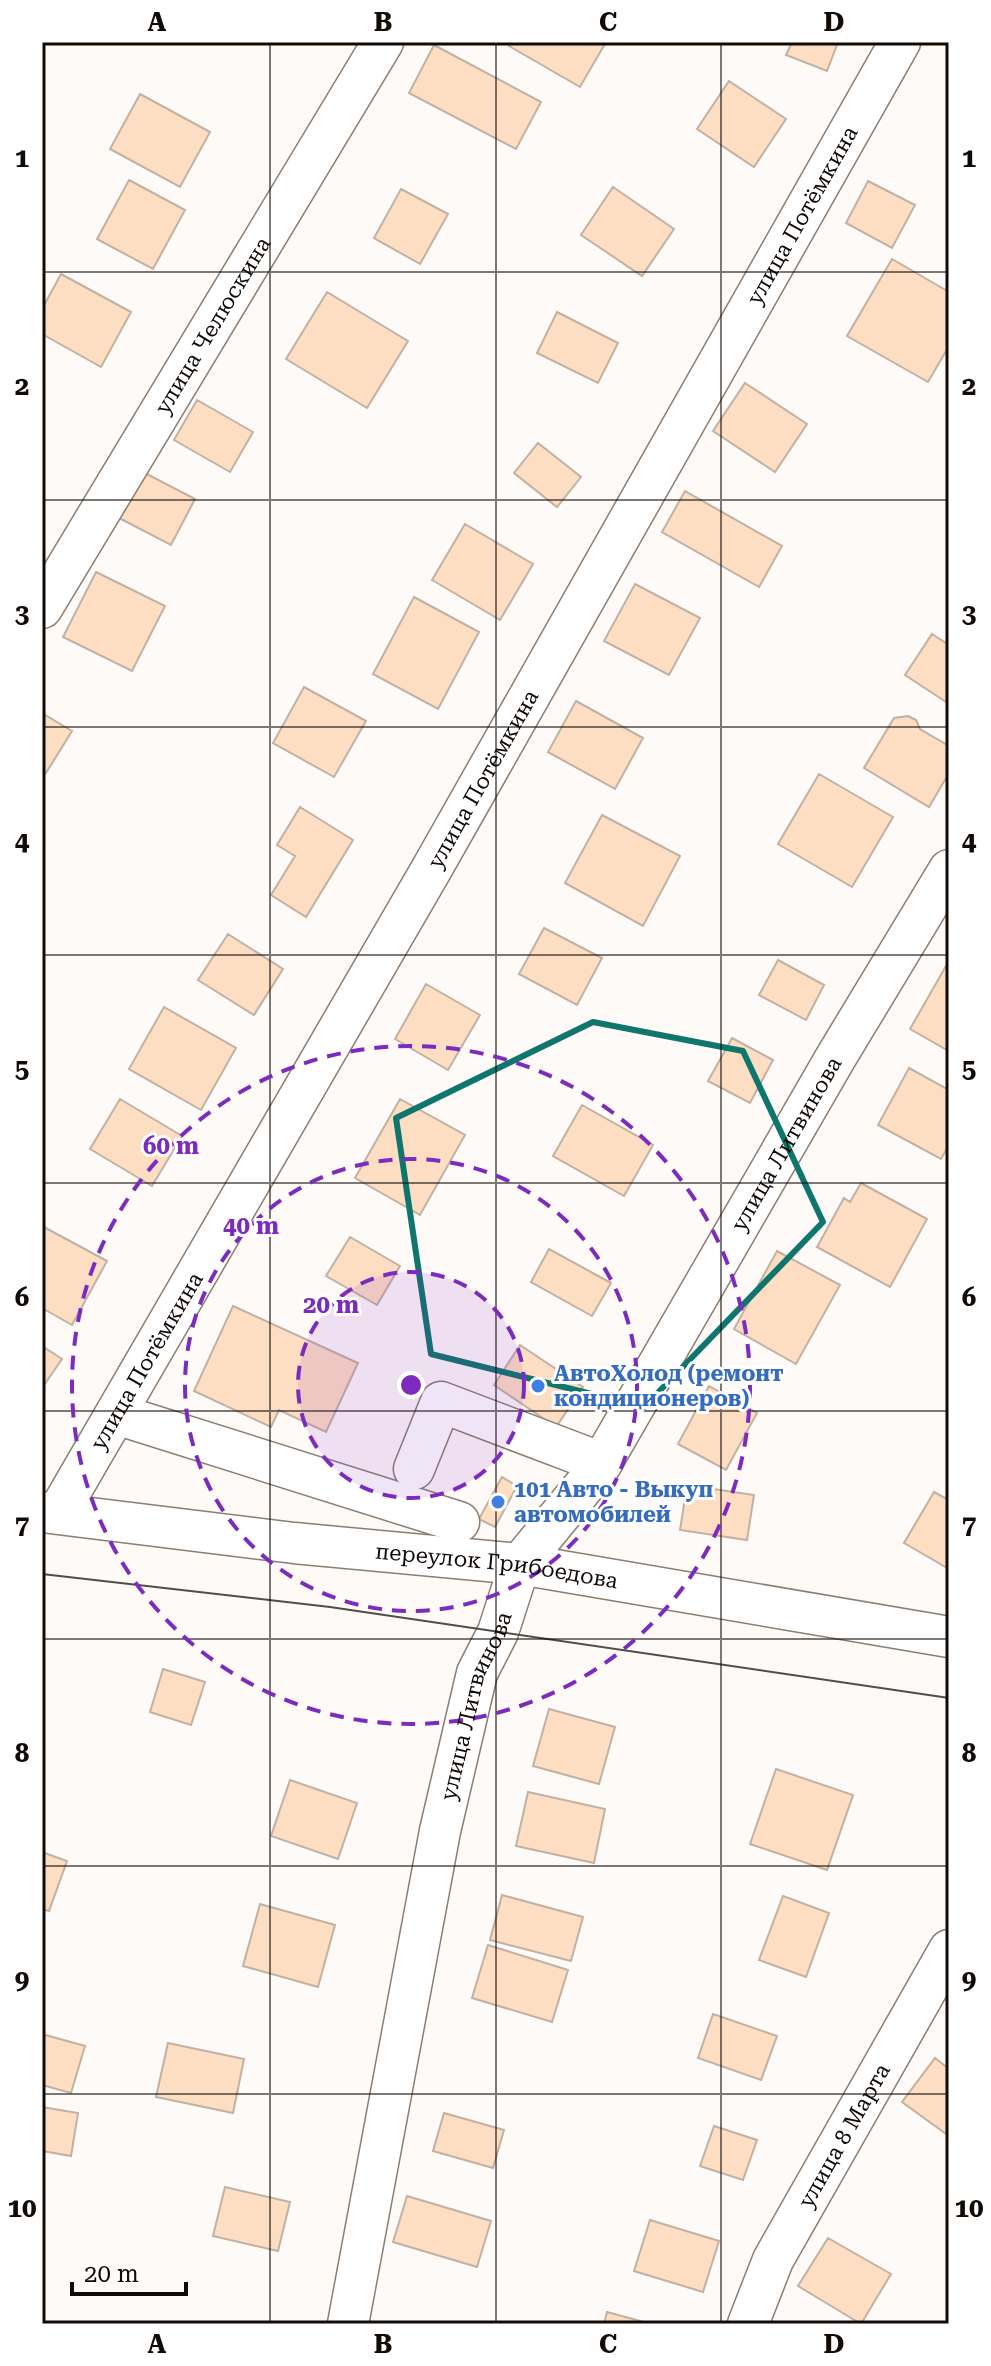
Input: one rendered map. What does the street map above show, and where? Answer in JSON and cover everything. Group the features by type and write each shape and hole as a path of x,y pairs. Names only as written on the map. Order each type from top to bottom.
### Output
{"street":[{"name":"улица Челюскина","path":"42,608 383,42"},
{"name":"улица Потёмкина","path":"50,1513 116,1414 431,870 900,42"},
{"name":"улица Литвинова","path":"348,2324 443,1817 477,1673 498,1632 520,1564 602,1463 836,1057 949,870"},
{"path":"414,1469 441,1402 602,1463"},
{"path":"116,1414 459,1522"},
{"name":"переулок Грибоедова","path":"50,1513 294,1543 520,1564 949,1637"},
{"name":"улица 8 Марта","path":"748,2324 773,2260 949,1950"}],"highlighted area":[{"path":"593,1022 743,1051 823,1222 644,1407 431,1354 396,1118"}],"building":[{"path":"511,42 606,42 580,87 509,46"},
{"path":"792,42 838,42 827,71 786,55"},
{"path":"434,45 541,102 516,149 409,93"},
{"path":"729,81 786,119 754,167 697,129"},
{"path":"140,94 210,132 180,187 110,149"},
{"path":"129,180 185,210 153,269 97,239"},
{"path":"868,181 915,205 892,248 846,223"},
{"path":"613,187 674,229 642,276 581,235"},
{"path":"401,189 448,214 420,264 374,238"},
{"path":"892,259 949,292 949,346 928,382 847,336"},
{"path":"61,274 131,312 101,367 42,334 42,309"},
{"path":"327,292 408,341 367,408 286,359"},
{"path":"557,312 618,343 598,383 537,353"},
{"path":"745,383 807,424 775,472 713,431"},
{"path":"197,400 253,432 230,472 174,440"},
{"path":"538,443 581,477 557,507 514,473"},
{"path":"143,472 195,499 171,545 119,518"},
{"path":"685,491 782,546 759,587 662,532"},
{"path":"465,524 533,564 500,620 432,580"},
{"path":"96,572 165,606 132,671 63,637"},
{"path":"635,584 700,618 669,675 604,641"},
{"path":"414,597 479,632 438,709 373,674"},
{"path":"932,634 949,645 949,704 905,675"},
{"path":"304,687 366,721 334,777 273,743"},
{"path":"576,701 643,738 615,789 548,752"},
{"path":"42,713 72,731 46,773 42,771"},
{"path":"908,716 916,720 920,729 949,746 949,773 929,807 864,768 894,718"},
{"path":"819,774 893,817 852,887 778,844"},
{"path":"300,807 353,840 306,917 271,895 295,856 277,845"},
{"path":"602,815 680,856 643,926 565,883"},
{"path":"544,928 602,958 577,1005 519,974"},
{"path":"228,934 283,969 254,1015 198,980"},
{"path":"778,960 824,985 806,1020 759,995"},
{"path":"946,966 949,968 947,1050 910,1029"},
{"path":"426,984 480,1015 448,1070 395,1039"},
{"path":"164,1007 236,1048 201,1110 129,1069"},
{"path":"732,1038 773,1060 750,1103 708,1081"},
{"path":"909,1068 949,1090 949,1145 941,1159 878,1125"},
{"path":"120,1099 182,1136 152,1186 90,1149"},
{"path":"400,1099 465,1135 420,1215 355,1178"},
{"path":"582,1105 653,1145 624,1196 553,1156"},
{"path":"861,1183 927,1219 890,1287 817,1247 844,1198 850,1202"},
{"path":"42,1226 107,1261 72,1325 42,1308"},
{"path":"350,1237 400,1266 377,1305 326,1276"},
{"path":"549,1249 611,1283 592,1316 531,1282"},
{"path":"777,1251 840,1285 796,1364 734,1329"},
{"path":"233,1306 358,1363 326,1432 279,1410 271,1427 194,1391"},
{"name":"АвтоХолод (ремонт кондиционеров)","path":"520,1345 583,1387 556,1427 494,1385"},
{"path":"42,1346 62,1359 42,1388"},
{"path":"709,1386 757,1413 726,1470 678,1444"},
{"name":"101 Авто - Выкуп автомобилей","path":"502,1477 517,1486 495,1527 479,1519"},
{"path":"687,1485 754,1495 747,1540 680,1530"},
{"path":"934,1492 949,1500 949,1569 904,1543"},
{"path":"163,1669 205,1682 191,1725 150,1712"},
{"path":"549,1709 615,1727 599,1784 533,1766"},
{"path":"776,1769 853,1795 827,1870 750,1844"},
{"path":"290,1780 357,1803 338,1859 271,1836"},
{"path":"528,1792 605,1809 594,1863 516,1846"},
{"path":"42,1852 67,1861 49,1911 42,1909"},
{"path":"502,1895 583,1917 571,1961 490,1940"},
{"path":"783,1896 829,1913 806,1977 759,1960"},
{"path":"260,1904 335,1925 318,1987 243,1966"},
{"path":"488,1945 568,1970 552,2022 472,1998"},
{"path":"713,2014 777,2036 761,2080 698,2058"},
{"path":"42,2034 85,2046 71,2093 42,2085"},
{"path":"168,2043 244,2059 233,2113 156,2097"},
{"path":"935,2058 949,2069 949,2136 902,2102"},
{"path":"42,2107 78,2113 71,2156 42,2151"},
{"path":"444,2113 504,2130 493,2168 433,2151"},
{"path":"714,2126 757,2140 743,2180 700,2166"},
{"path":"225,2187 290,2202 278,2251 213,2236"},
{"path":"407,2196 491,2221 477,2267 393,2242"},
{"path":"650,2220 719,2241 703,2292 634,2271"},
{"path":"828,2238 891,2274 861,2324 798,2286"},
{"path":"607,2312 651,2324 604,2324"}],"tram line":[{"path":"42,1574 330,1607 949,1698"}],"place":[{"name":"АвтоХолод (ремонт кондиционеров)","path":"538,1386"},
{"name":"101 Авто - Выкуп автомобилей","path":"498,1502"}]}
